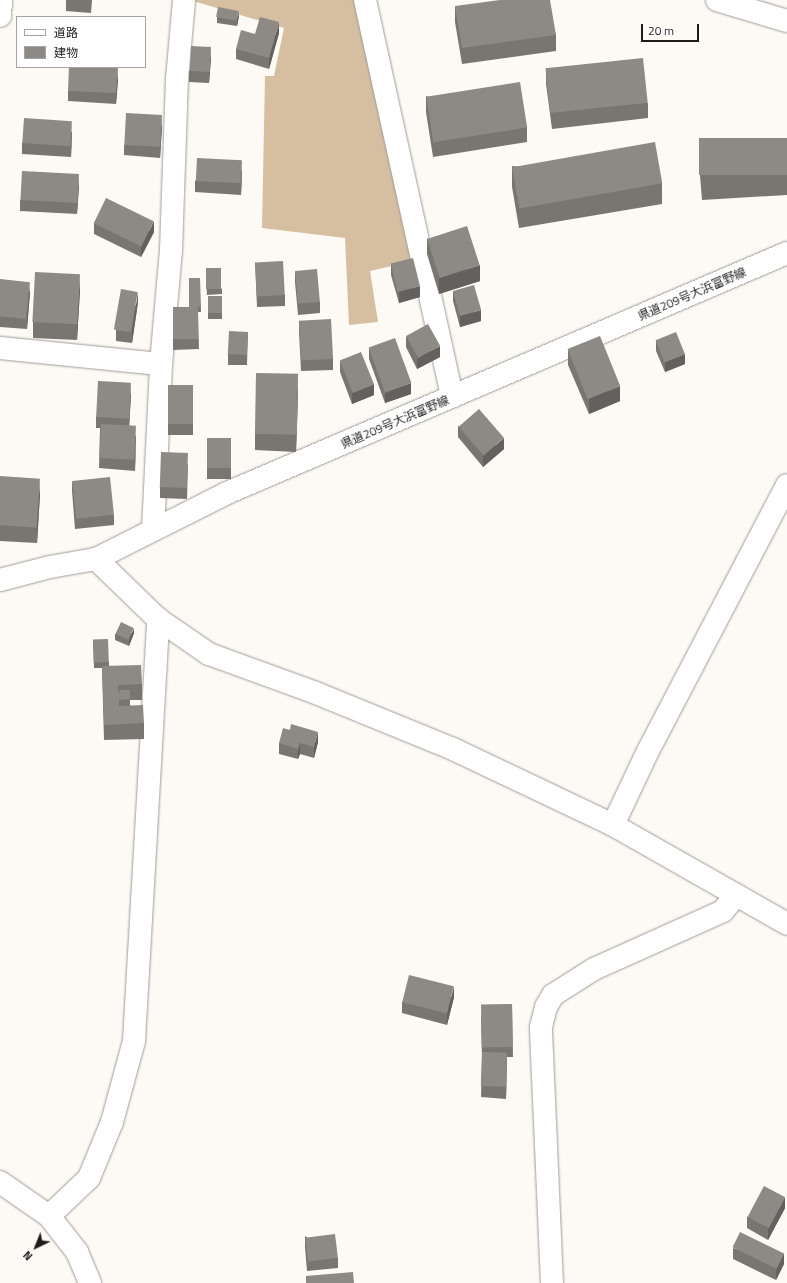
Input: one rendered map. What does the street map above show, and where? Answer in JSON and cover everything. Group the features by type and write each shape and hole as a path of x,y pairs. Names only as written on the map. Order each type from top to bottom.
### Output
{"main road":[{"path":"0,16 1,0"},
{"path":"153,530 161,364 171,250 177,78 184,0"},
{"path":"365,0 452,397"},
{"path":"717,0 787,20"},
{"name":"県道209号大浜富野線","path":"0,580 50,567 96,559 227,493 787,253"},
{"path":"0,348 161,364"},
{"path":"613,826 647,753 787,485"},
{"path":"96,559 158,619 209,654 316,692 454,749 613,826 787,924"},
{"path":"49,1216 89,1178 112,1122 134,1041 158,619"},
{"path":"552,1283 541,1027 546,1007 553,995 594,969 723,911 736,896"},
{"path":"0,1182 49,1216 77,1252 90,1283"}],"shaded area":[{"path":"190,0 356,0 414,261 370,271 378,322 349,325 345,238 262,228 265,76 274,76 284,28"}],"building":[{"path":"500,0 550,0 556,35 462,48 455,6"},
{"path":"218,7 239,11 237,21 216,17"},
{"path":"260,17 279,22 269,58 236,49 241,30 255,34"},
{"path":"191,46 211,47 210,72 190,71"},
{"path":"643,58 648,103 550,113 546,68"},
{"path":"69,68 118,68 116,93 68,91"},
{"path":"520,82 527,127 433,142 426,97"},
{"path":"126,113 162,115 160,147 124,145"},
{"path":"24,118 72,121 70,146 22,143"},
{"path":"699,138 787,138 787,175 699,175"},
{"path":"655,142 662,183 519,209 512,167"},
{"path":"197,158 242,160 241,183 196,181"},
{"path":"22,171 79,174 77,203 20,200"},
{"path":"106,198 154,221 141,246 94,223"},
{"path":"467,226 480,265 440,278 427,239"},
{"path":"413,258 420,286 398,292 391,264"},
{"path":"283,261 285,295 257,296 255,262"},
{"path":"206,268 221,268 221,289 206,289"},
{"path":"317,269 320,302 298,304 295,271"},
{"path":"35,272 80,274 77,324 32,322"},
{"path":"189,278 200,278 200,307 189,307"},
{"path":"0,279 30,282 26,319 0,316"},
{"path":"474,285 481,310 460,316 453,291"},
{"path":"121,289 138,292 131,332 114,329"},
{"path":"208,296 222,296 222,313 208,313"},
{"path":"173,307 198,307 198,339 173,339"},
{"path":"331,319 333,359 301,361 299,321"},
{"path":"428,324 440,346 418,358 406,336"},
{"path":"229,331 248,332 247,355 228,354"},
{"path":"676,332 685,354 665,362 656,340"},
{"path":"600,336 620,386 588,399 568,349"},
{"path":"395,338 411,383 385,393 369,348"},
{"path":"361,352 374,384 353,393 340,361"},
{"path":"256,373 298,374 297,435 255,434"},
{"path":"98,381 131,383 129,419 96,417"},
{"path":"168,385 193,385 193,424 168,424"},
{"path":"479,409 504,438 484,455 459,427"},
{"path":"101,424 136,426 134,460 99,458"},
{"path":"207,438 231,438 231,468 207,468"},
{"path":"161,452 188,453 187,488 160,487"},
{"path":"0,476 40,479 36,528 0,525"},
{"path":"110,477 114,515 76,519 72,481"},
{"path":"121,622 134,628 128,640 116,634"},
{"path":"108,639 109,662 94,663 93,640"},
{"path":"141,665 142,684 118,685 118,694 120,690 130,690 130,699 120,700 119,697 119,706 143,705 144,723 104,725 102,666"},
{"path":"291,724 318,732 314,747 300,743 298,749 279,743 283,728 290,730"},
{"path":"409,975 454,986 447,1013 402,1002"},
{"path":"512,1004 513,1047 482,1048 481,1005"},
{"path":"482,1052 507,1053 506,1087 481,1086"},
{"path":"764,1186 785,1197 769,1228 748,1217"},
{"path":"740,1232 784,1253 777,1269 733,1247"},
{"path":"335,1234 338,1258 308,1261 305,1238"},
{"path":"353,1272 354,1283 306,1283 306,1276"}]}
